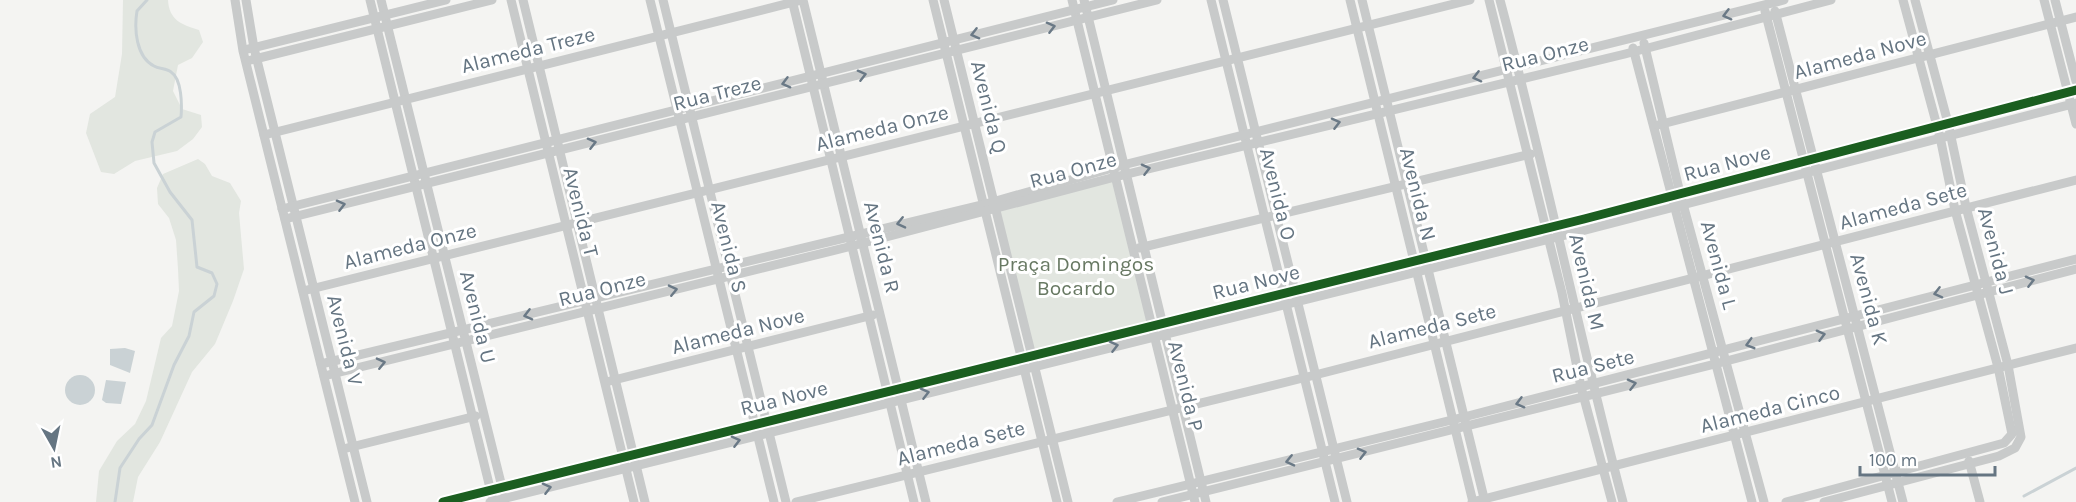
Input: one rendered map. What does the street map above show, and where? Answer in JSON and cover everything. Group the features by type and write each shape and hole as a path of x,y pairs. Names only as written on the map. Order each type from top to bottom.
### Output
{"street":[{"name":"Avenida V","path":"235,0 245,61 355,502"},
{"name":"Avenida V","path":"246,0 256,58 367,502"},
{"name":"Avenida U","path":"370,0 491,490 492,502"},
{"name":"Avenida U","path":"381,0 505,500"},
{"path":"243,51 446,0"},
{"path":"245,61 492,0"},
{"name":"Avenida T","path":"511,0 634,502"},
{"name":"Avenida T","path":"523,0 645,502"},
{"name":"Avenida S","path":"650,0 774,502"},
{"name":"Avenida S","path":"663,0 786,502"},
{"name":"Avenida Q","path":"933,0 1024,369 1068,502"},
{"name":"Avenida Q","path":"944,0 1034,366 1057,502"},
{"name":"Rua Treze","path":"295,212 412,175 810,77 1073,5 1113,0"},
{"name":"Rua Treze","path":"284,214 427,184 560,152 1157,0"},
{"name":"Avenida O","path":"1211,0 1335,502"},
{"name":"Avenida O","path":"1224,0 1347,502"},
{"name":"Avenida N","path":"1350,0 1382,101"},
{"name":"Avenida N","path":"1362,0 1397,187 1446,341 1484,501"},
{"name":"Alameda Onze","path":"303,291 1470,0"},
{"name":"Avenida M","path":"1490,0 1583,391 1612,502"},
{"name":"Avenida M","path":"1500,0 1559,236 1593,389 1623,502"},
{"name":"Rua Onze","path":"321,364 585,301 597,303 719,279 852,246 1255,132 1632,40 1763,3 1784,0"},
{"name":"Rua Onze","path":"1125,169 1247,145 1634,51 1831,0"},
{"name":"Avenida J","path":"1903,0 1940,137 1955,210 2011,422 2009,440 1966,454"},
{"name":"Avenida J","path":"1915,0 1951,134 1966,207 2008,364 2020,421 2020,443 2006,453 1970,465"},
{"path":"2044,0 2056,23 2076,81"},
{"path":"2055,0 2056,23 2072,91 2076,124"},
{"name":"Alameda Treze","path":"264,135 797,1"},
{"name":"Avenida R","path":"797,1 824,85 926,502"},
{"name":"Avenida R","path":"797,1 810,77 914,502"},
{"name":"Avenida K","path":"1773,1 1771,15 1786,93 1892,502"},
{"name":"Avenida P","path":"1084,3 1144,247 1157,324"},
{"name":"Avenida K","path":"1763,3 1771,15 1796,91 1903,502"},
{"name":"Avenida P","path":"1073,5 1134,250 1206,502"},
{"name":"Alameda Nove","path":"1653,126 2076,17"},
{"name":"Avenida L","path":"1642,37 1680,194 1764,502"},
{"name":"Avenida L","path":"1632,40 1670,196 1752,502"},
{"name":"Rua Nove","path":"442,502 1157,324 1297,296 1422,264 1546,228 2072,91"},
{"name":"Rua Nove","path":"1422,264 1559,236 2073,103"},
{"name":"Avenida N","path":"1384,112 1407,184 1436,343 1473,502"},
{"path":"1134,250 1538,153"},
{"name":"Alameda Sete","path":"796,502 1315,375 2076,180"},
{"name":"Rua Onze","path":"324,376 466,343 587,311 597,303 716,269 860,233 983,208"},
{"name":"Rua Sete","path":"1724,356 1857,326 2076,259"},
{"name":"Rua Sete","path":"1987,286 2076,269"},
{"name":"Rua Sete","path":"1162,502 1193,494 1202,487 1713,359 1854,314 1977,289"},
{"name":"Rua Nove","path":"492,502 1160,335 1285,298"},
{"name":"Alameda Nove","path":"605,383 880,314"},
{"name":"Alameda Cinco","path":"1473,502 2076,348"},
{"name":"Avenida P","path":"1178,407 1193,494"},
{"path":"342,449 483,414"},
{"path":"1824,502 1966,454 1980,502"},
{"path":"1896,478 1970,465"},
{"path":"1786,502 1886,481"},
{"name":"Rua Sete","path":"1117,502 1193,494"}],"green space":[{"path":"123,0 168,0 171,12 178,21 199,30 203,42 192,58 178,65 173,91 182,109 201,115 202,127 193,139 177,151 135,161 114,174 101,172 86,133 90,114 115,97 122,54"},
{"path":"198,159 205,164 212,176 230,183 241,201 239,213 244,269 215,344 192,372 160,442 138,477 133,502 96,502 99,471 117,441 135,424 146,401 161,338 172,326 179,291 176,240 169,218 158,204 157,188 163,174"},
{"name":"Praça Domingos Bocardo","path":"1114,178 1151,324 1032,353 997,210"}],"shaded area":[{"path":"125,348 135,351 130,373 110,365 110,349"},
{"path":"80,375 86,376 94,384 94,396 86,404 80,405 74,404 66,396 65,390 66,384 74,376"},
{"path":"106,380 126,382 121,404 106,403 102,400"}],"waterway":[{"path":"115,502 120,468 139,439 152,425 174,365 189,336 194,312 214,296 217,284 212,273 197,267 192,220 170,192 154,163 152,142 155,132 181,117 181,99 175,75 148,62 140,49 136,34 137,11 147,0"},
{"path":"2024,496 2076,468"}],"cycle path":[{"path":"443,502 1584,219 2076,90"}]}
